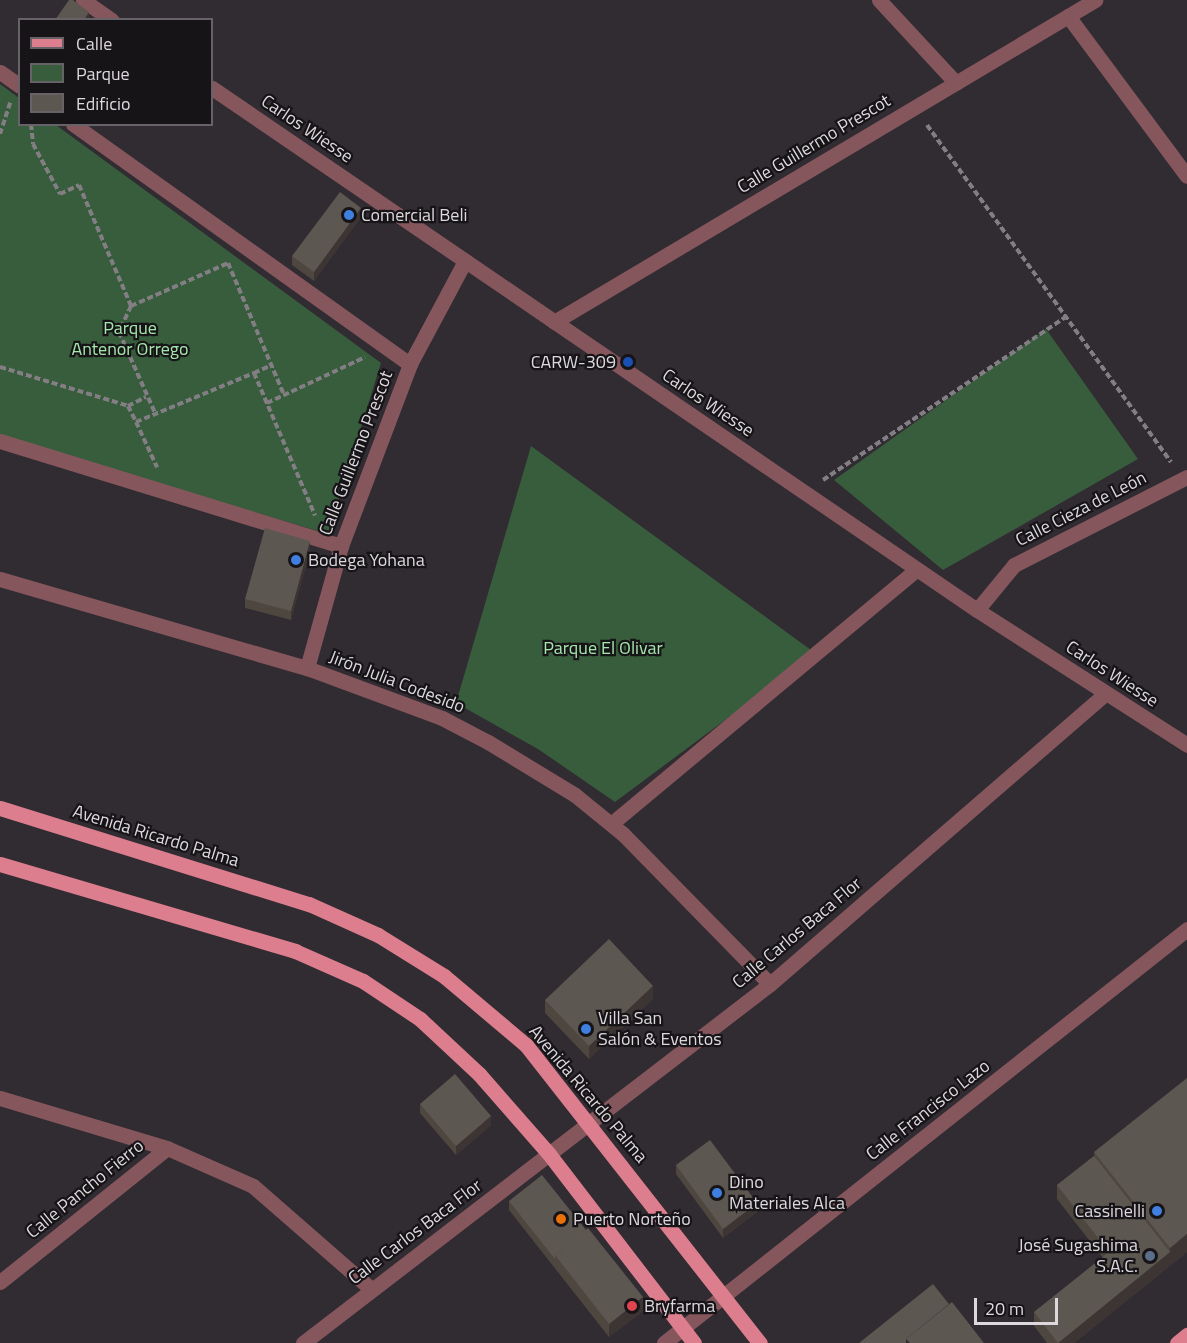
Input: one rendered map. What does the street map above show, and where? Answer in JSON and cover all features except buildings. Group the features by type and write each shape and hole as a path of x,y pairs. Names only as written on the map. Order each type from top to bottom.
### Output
{"main road":[{"name":"Avenida Ricardo Palma","path":"0,808 309,904 378,935 444,975 526,1045 589,1122 760,1343"},
{"path":"0,864 295,951 363,981 420,1019 479,1074 549,1154 694,1343"},
{"path":"1177,1343 1187,1335"}],"street":[{"path":"83,0 109,18"},
{"path":"879,0 956,83"},
{"name":"Calle Guillermo Prescot","path":"554,322 1095,0"},
{"path":"1068,16 1187,176"},
{"path":"0,72 18,85"},
{"name":"Carlos Wiesse","path":"213,89 977,610 1187,746"},
{"path":"76,126 379,345 410,364"},
{"name":"Calle Guillermo Prescot","path":"307,668 341,546 410,364 465,261"},
{"path":"0,441 341,546"},
{"name":"Calle Cieza de León","path":"977,610 1014,565 1185,478"},
{"path":"611,824 917,569"},
{"name":"Jirón Julia Codesido","path":"0,579 307,668 442,718 531,766 611,824 770,984"},
{"name":"Calle Carlos Baca Flor","path":"303,1343 770,984 1106,693"},
{"name":"Calle Francisco Lazo","path":"664,1343 1187,929"},
{"path":"0,1098 167,1148 253,1186 371,1289"},
{"name":"Calle Pancho Fierro","path":"0,1282 167,1148"}],"path":[{"path":"0,135 10,103 18,109"},
{"path":"915,107 1066,318 1185,478"},
{"path":"31,126 33,144 60,194 79,185 131,306"},
{"path":"156,415 146,397 119,332 131,306 228,262 284,395"},
{"path":"804,492 1066,318"},
{"path":"267,402 362,360 379,345"},
{"path":"136,422 272,365"},
{"path":"0,367 128,406 146,397"},
{"path":"254,373 326,541"},
{"path":"128,406 170,493"}],"green space":[{"name":"Parque Antenor Orrego","path":"0,84 18,97 18,126 57,126 381,363 328,534 0,436"},
{"path":"1046,329 1138,459 943,570 834,480"},
{"name":"Parque El Olivar","path":"531,446 815,653 615,802 538,749 456,703"}],"place":[{"name":"Comercial Beli","path":"349,215"},
{"name":"CARW-309","path":"628,362"},
{"name":"Bodega Yohana","path":"296,560"},
{"name":"Villa San Salón & Eventos","path":"586,1029"},
{"name":"Dino Materiales Alca","path":"717,1193"},
{"name":"Cassinelli","path":"1157,1211"},
{"name":"Puerto Norteño","path":"561,1219"},
{"name":"José Sugashima S.A.C.","path":"1150,1256"},
{"name":"Bryfarma","path":"632,1306"}]}
